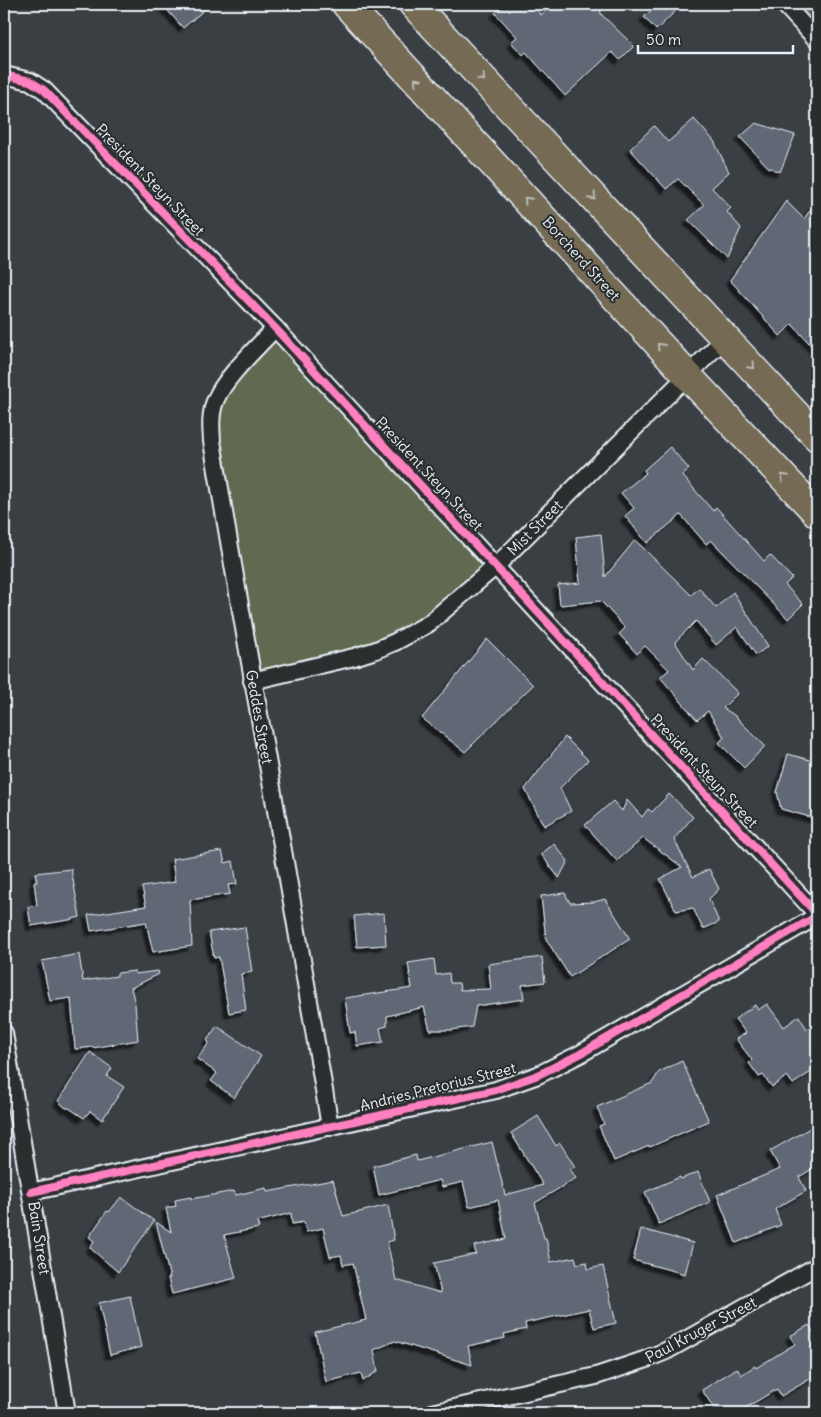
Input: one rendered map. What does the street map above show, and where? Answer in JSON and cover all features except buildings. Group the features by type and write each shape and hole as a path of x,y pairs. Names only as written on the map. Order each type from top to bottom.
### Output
{"highway":[{"name":"Borcherd Street","path":"346,4 688,376 817,513"},
{"path":"413,4 726,337 817,437"}],"street":[{"path":"784,4 817,40"},
{"name":"President Steyn Street","path":"4,76 30,81 44,90 275,328 817,915"},
{"name":"Geddes Street","path":"275,328 235,372 216,398 210,425 252,681 288,870 330,1127"},
{"name":"Mist Street","path":"252,681 354,657 396,642 428,624 496,566 726,337"},
{"name":"Andries Pretorius Street","path":"31,1192 496,1090 538,1075 580,1054 817,915"},
{"name":"Bain Street","path":"4,1034 67,1413"},
{"name":"Paul Kruger Street","path":"432,1413 596,1376 644,1360 666,1351 817,1266"}],"green space":[{"path":"790,4 817,4 817,33"},
{"path":"278,336 488,563 428,620 387,642 251,673 209,404"}],"cycle path":[{"path":"4,75 30,81 44,90 275,328 817,914"},
{"path":"31,1192 496,1090 538,1075 580,1054 817,916"}]}
